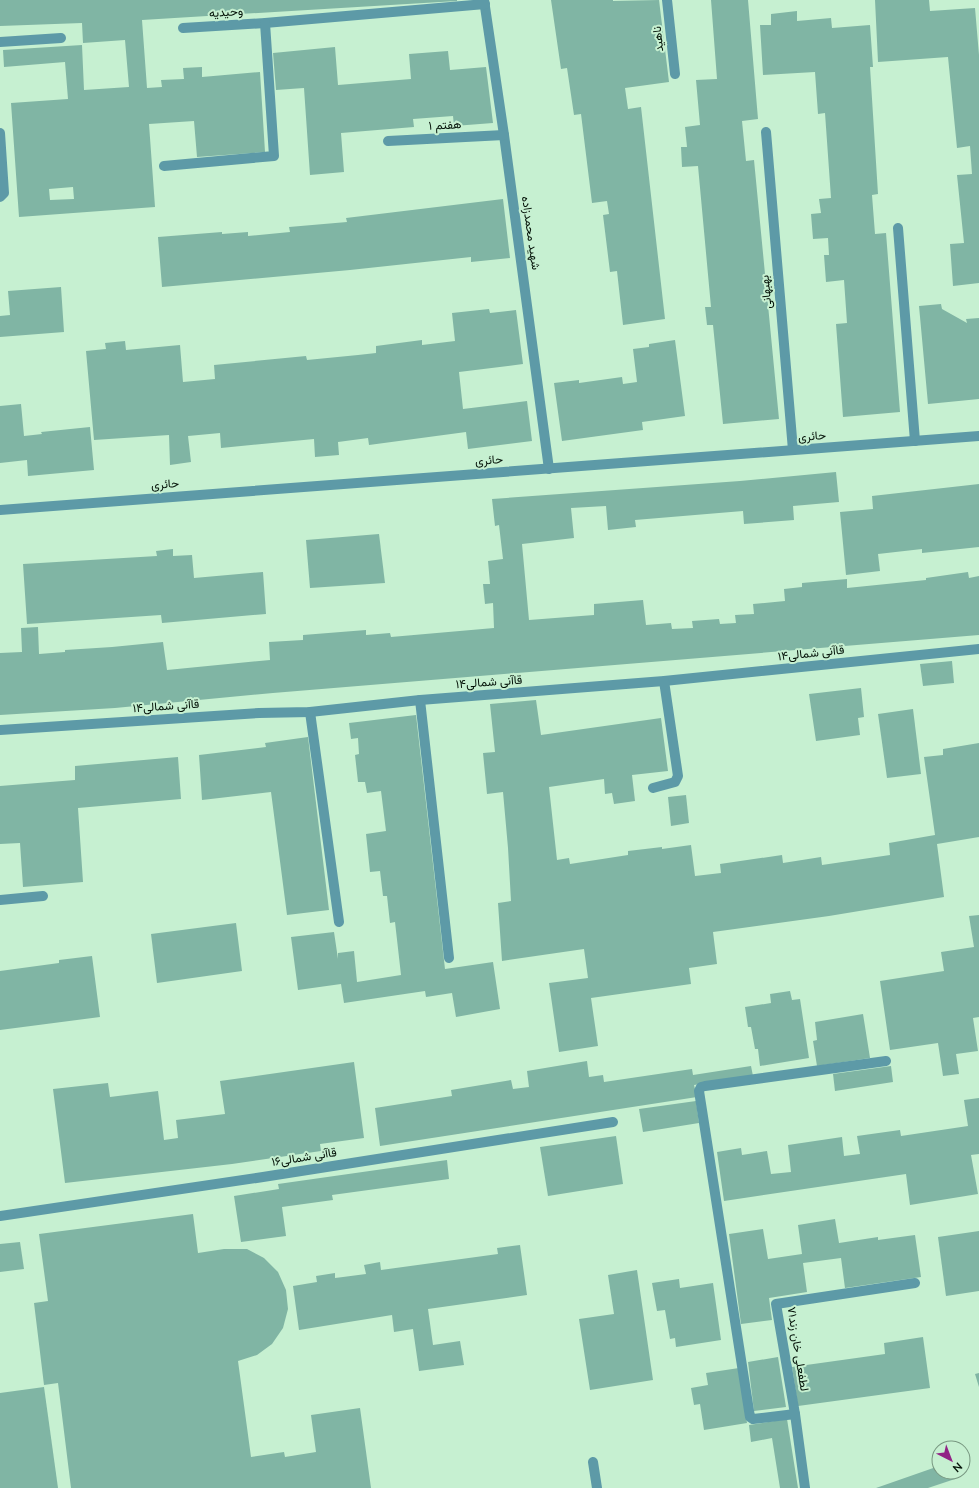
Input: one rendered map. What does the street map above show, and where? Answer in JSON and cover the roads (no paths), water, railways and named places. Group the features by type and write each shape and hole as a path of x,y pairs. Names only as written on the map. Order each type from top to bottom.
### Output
{"street":[{"name":"ناهید","path":"667,0 675,74"},
{"name":"وحیدیه","path":"183,28 265,23 484,2"},
{"name":"شهید محمدزاده","path":"484,2 504,135 549,469"},
{"path":"164,166 274,156 265,23"},
{"path":"0,42 61,38"},
{"name":"بهبهانی","path":"766,132 792,450"},
{"path":"0,133 4,193 0,197"},
{"name":"هفتم ۱","path":"388,141 504,135"},
{"path":"898,228 915,441"},
{"name":"حائری","path":"0,510 979,436"},
{"name":"قاآنی شمالی۱۴","path":"0,730 252,713 310,712 420,700 664,681 979,649"},
{"path":"653,788 675,782 678,776 664,681"},
{"path":"420,700 449,958"},
{"path":"310,712 339,922"},
{"path":"0,900 43,896"},
{"path":"795,1414 753,1419 750,1417 699,1091 705,1086 886,1061"},
{"name":"قاآنی شمالی۱۶","path":"0,1216 271,1176 613,1122"},
{"name":"لطفعلی خان زند۷۱","path":"805,1488 795,1414 776,1304 915,1283"},
{"path":"593,1462 597,1488"}]}
